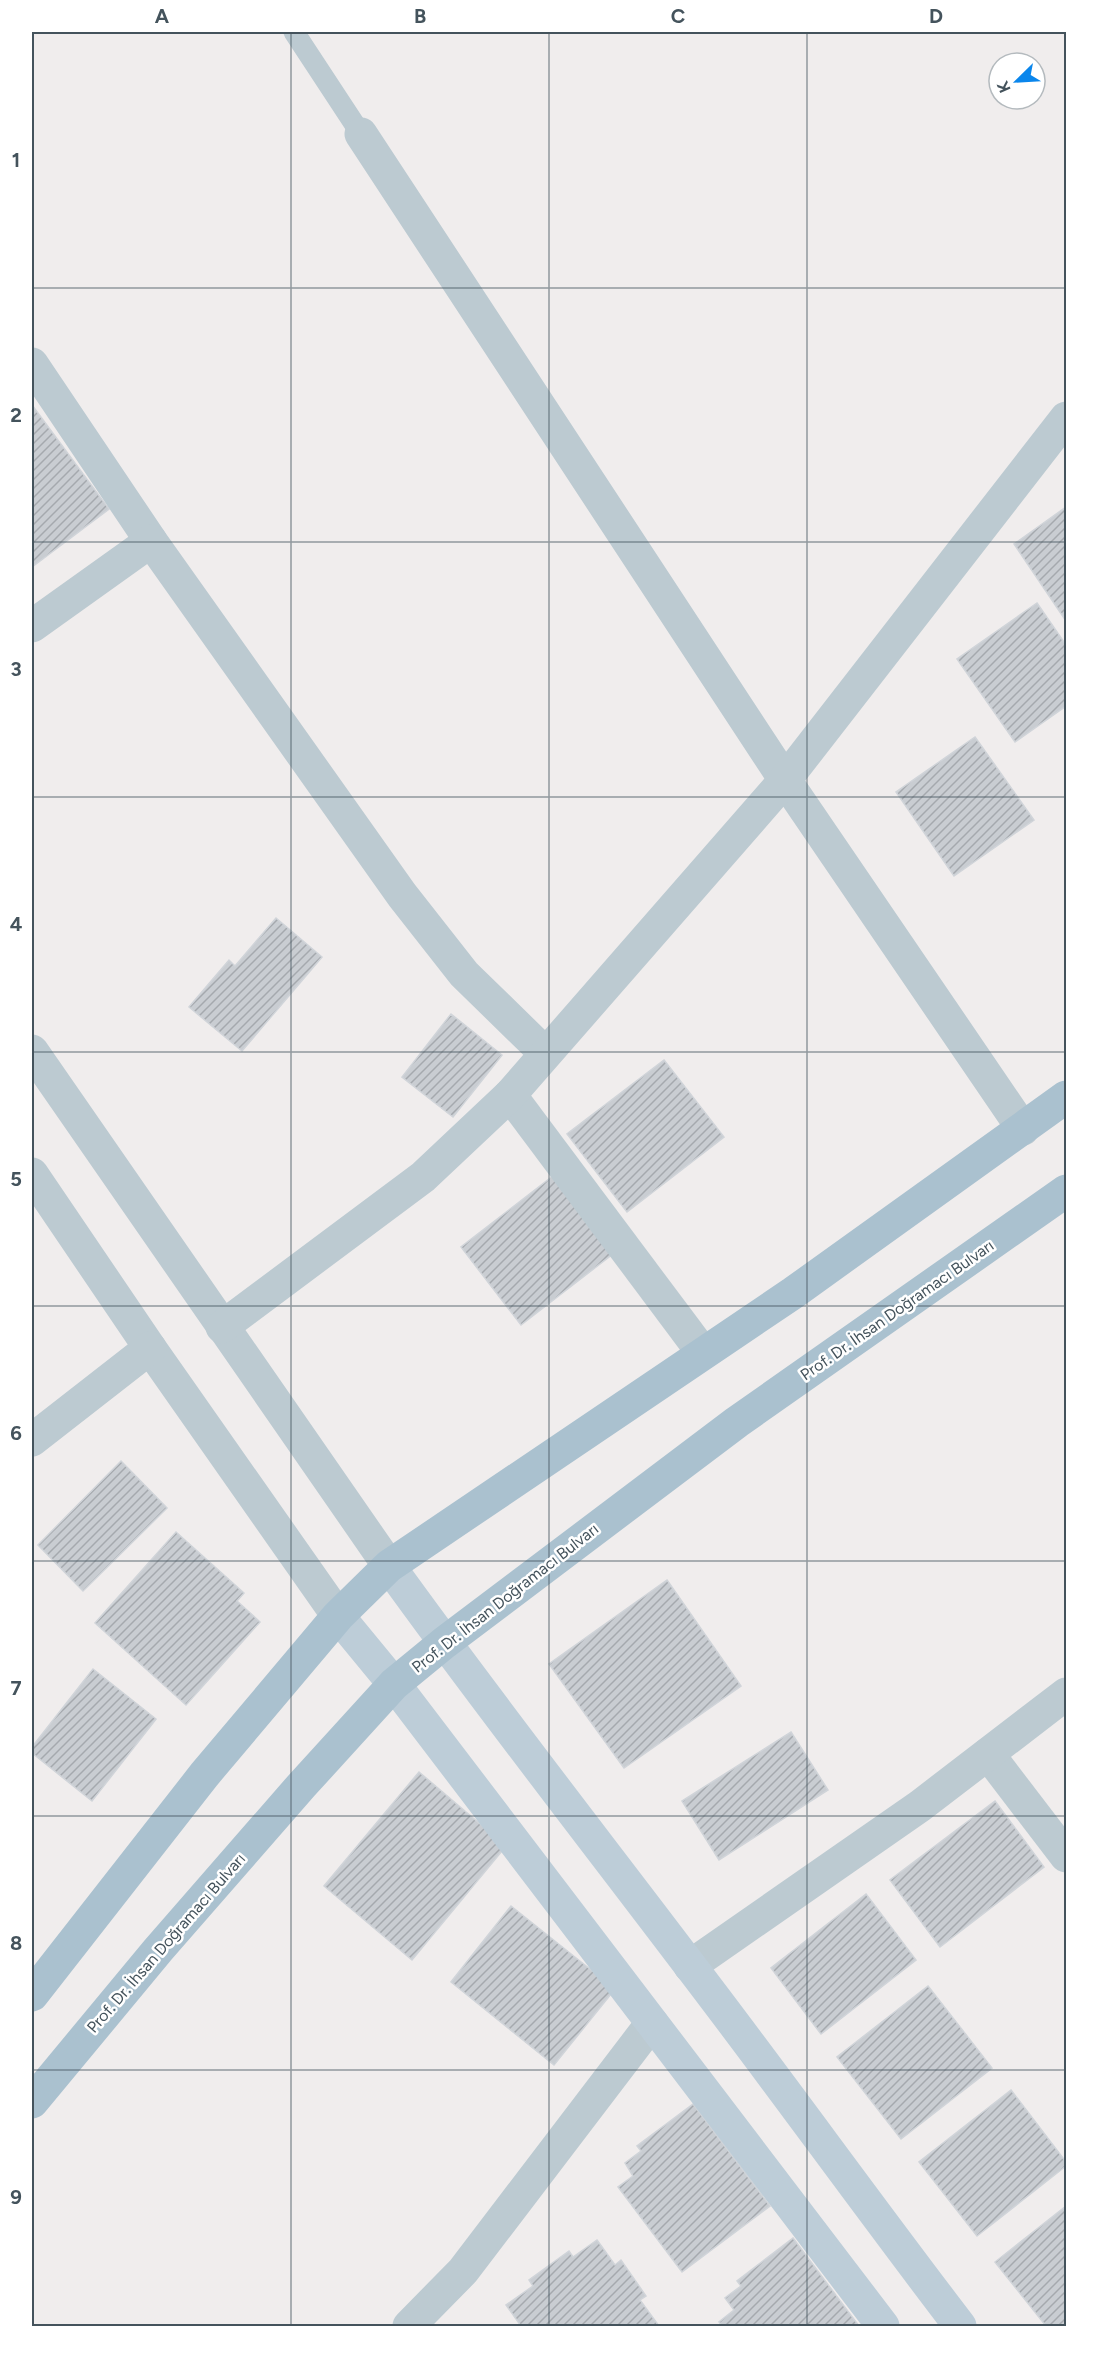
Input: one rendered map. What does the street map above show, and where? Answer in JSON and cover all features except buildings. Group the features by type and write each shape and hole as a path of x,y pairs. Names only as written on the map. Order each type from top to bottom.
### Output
{"main road":[{"path":"32,1995 204,1775 338,1616 389,1566 793,1293 1066,1097"},
{"name":"Prof. Dr. İhsan Doğramacı Bulvarı","path":"32,2102 165,1942 394,1684 444,1643 737,1422 1066,1191"}],"street":[{"path":"361,134 785,780 1023,1129"},
{"path":"32,364 152,541 402,895 464,974 545,1053"},
{"path":"222,1327 423,1178 510,1095 785,780 1066,418"},
{"path":"32,626 152,541"},
{"path":"32,1051 444,1643 690,1966 857,2193 960,2326"},
{"path":"510,1095 703,1353"},
{"path":"32,1174 150,1348 338,1616 394,1684 883,2326"},
{"path":"32,1440 150,1348"},
{"path":"690,1966 920,1806 1066,1694"},
{"path":"988,1754 1066,1856"},
{"path":"409,2326 463,2271 652,2023"}],"lane":[{"path":"294,32 361,134"}]}
